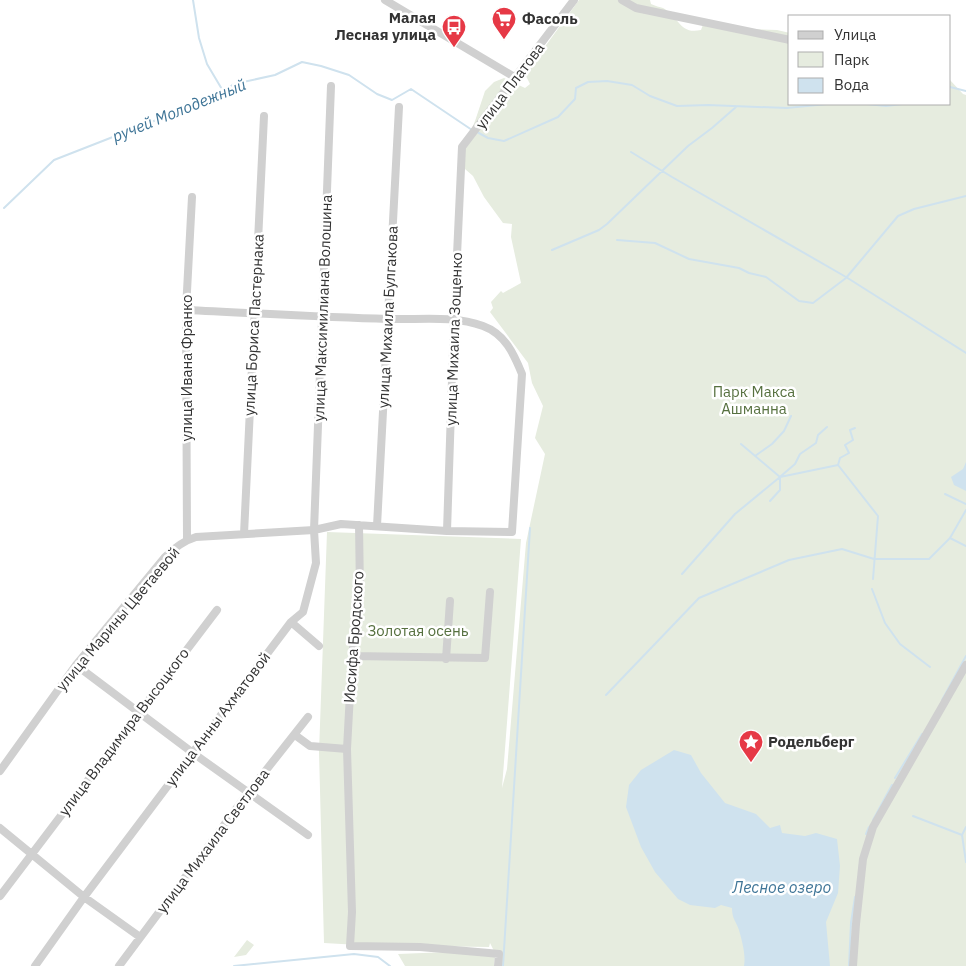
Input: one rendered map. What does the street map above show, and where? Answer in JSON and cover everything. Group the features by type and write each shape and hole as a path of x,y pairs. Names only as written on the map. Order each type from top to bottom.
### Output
{"street":[{"path":"386,0 516,78"},
{"name":"улица Платова","path":"462,147 574,0"},
{"path":"622,0 636,8 788,40"},
{"name":"улица Максимилиана Волошина","path":"314,530 332,86"},
{"name":"улица Михаила Булгакова","path":"377,526 399,107"},
{"name":"улица Бориса Пастернака","path":"244,534 264,116"},
{"name":"улица Михаила Зощенко","path":"447,531 462,147"},
{"name":"улица Ивана Франко","path":"187,539 186,310 192,197"},
{"path":"186,310 454,320"},
{"name":"улица Марины Цветаевой","path":"0,771 76,665 165,557 176,546 187,539 314,530 341,524 447,531 512,532 522,374 504,338 484,326 454,320"},
{"name":"Иосифа Бродского","path":"359,525 360,592 352,656 347,749 352,912 350,946 420,948 499,954 498,966"},
{"name":"улица Анны Ахматовой","path":"35,966 84,897 291,622 303,612 316,563 314,530"},
{"path":"352,656 485,658 490,592"},
{"path":"446,658 450,601"},
{"name":"улица Владимира Высоцкого","path":"0,896 217,610"},
{"path":"291,622 319,646"},
{"path":"76,665 308,836"},
{"path":"853,966 863,859 873,827 966,666"},
{"name":"улица Михаила Светлова","path":"119,966 248,793 308,717"},
{"path":"295,735 310,746 347,749"},
{"path":"0,828 84,897 140,937"}],"green space":[{"name":"Парк Макса Ашманна","path":"579,0 650,0 651,4 668,11 688,30 701,30 705,19 749,29 777,30 788,33 788,105 951,105 951,81 966,95 966,966 498,966 498,959 490,943 489,947 324,943 319,752 327,532 521,539 502,788 507,769 526,543 545,454 535,438 543,406 532,383 528,363 490,312 493,308 491,302 501,291 503,293 521,283 511,237 512,224 503,223 484,197 473,176 465,169 460,157 485,91 494,82 504,78 525,88 530,84 525,74"},
{"path":"247,940 254,945 246,955 234,957"},
{"path":"448,952 495,956 494,966 405,966 398,954"}],"water":[{"path":"966,462 966,491 954,485 951,477 963,469"},
{"name":"Лесное озеро","path":"674,750 691,755 701,773 725,803 756,814 770,828 780,825 782,833 805,836 816,833 837,839 840,866 838,893 826,922 830,966 744,966 742,943 733,917 732,908 721,905 715,908 690,905 678,899 655,872 641,847 626,807 629,785 641,770"}],"waterway":[{"path":"193,0 199,38 207,64 223,91"},
{"name":"ручей Молодежный","path":"4,208 54,160 210,99 234,84 275,75 302,62 349,75 377,94 392,100 411,89 472,130"},
{"name":"ручей Молодежный","path":"477,132 488,138 504,141 558,117 575,99 576,88 588,82 607,81 632,85 650,96 677,106 708,105 787,108 817,105"},
{"name":"ручей Молодежный","path":"951,87 966,91"},
{"name":"ручей Молодежный","path":"876,105 894,105"},
{"path":"552,250 599,230 607,224 688,146 736,107"},
{"path":"631,152 846,277 966,353"},
{"path":"617,240 655,243 689,259 739,268 749,273 766,277 799,301 813,303 846,278 898,216 914,209 966,196"},
{"path":"755,456 772,444 784,431 791,416"},
{"path":"781,476 795,464 800,454 816,443 818,435 827,427"},
{"path":"838,465 840,458 849,453 845,445 853,440 850,430 855,428"},
{"path":"741,444 780,477 780,490 770,501"},
{"path":"682,574 735,514 780,477 838,465 878,516 873,579"},
{"path":"945,494 966,504"},
{"path":"950,538 966,510"},
{"path":"503,966 530,528"},
{"path":"606,695 699,598 789,560 842,549 874,559 929,559 950,538 966,546"},
{"path":"872,589 885,623 900,644 930,667"},
{"path":"942,700 966,656"},
{"path":"895,778 922,734"},
{"path":"873,820 892,785"},
{"path":"913,816 962,835"},
{"path":"866,834 869,827"},
{"path":"966,827 962,835 966,862"},
{"path":"849,966 851,923 855,897"},
{"path":"234,966 354,954 378,957 390,966"}],"place":[{"name":"Фасоль","path":"504,40"},
{"name":"Малая Лесная улица","path":"454,48"},
{"name":"Родельберг","path":"751,763"}],"park label":[{"name":"Золотая осень","path":"418,631"}]}
